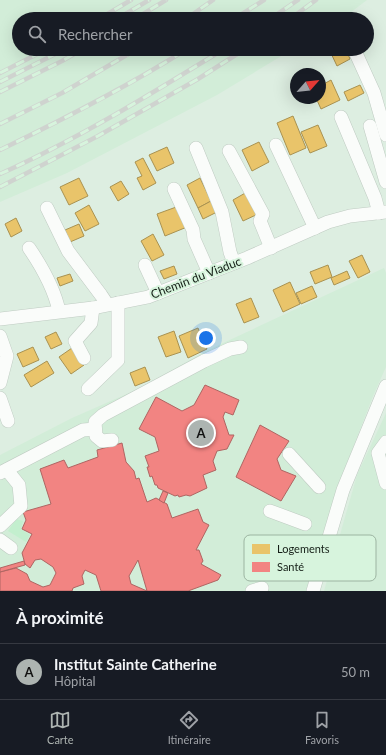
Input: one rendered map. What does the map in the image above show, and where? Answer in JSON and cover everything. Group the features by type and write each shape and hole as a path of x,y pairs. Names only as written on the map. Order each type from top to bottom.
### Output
{"street":[{"path":"357,56 374,93 386,135"},
{"path":"341,117 375,198 383,212"},
{"path":"370,126 386,182"},
{"path":"276,145 315,228"},
{"path":"196,148 222,212 230,252 234,263"},
{"path":"228,151 262,214 260,221 271,248"},
{"path":"174,189 193,230 194,238 209,273"},
{"path":"47,208 68,251 101,295 112,304 118,360 88,389"},
{"name":"Chemin du Viaduc","path":"0,319 93,308 148,297 271,248 328,222 350,216 383,212"},
{"path":"29,248 41,266 56,301 58,311"},
{"path":"145,265 158,293"},
{"path":"84,358 75,341 91,323 93,308"},
{"path":"0,336 6,356 0,384"},
{"path":"112,440 102,441 96,436 95,422 103,415 204,361 230,349 240,347"},
{"path":"330,535 343,490 386,386"},
{"path":"0,398 8,420"},
{"path":"0,526 21,506 19,485 3,471 83,430 95,429"},
{"path":"386,442 378,453 386,483"},
{"path":"290,454 319,487"},
{"path":"270,511 305,524"},
{"path":"0,540 11,548"},
{"path":"313,591 316,581"}],"shaded area":[{"path":"0,0 367,0 351,12 12,12 12,56 281,56 217,95 67,173 0,202"},
{"path":"384,268 386,273 386,367 342,476 324,535 244,535 244,581 309,581 306,591 0,591 0,455 72,418 138,389 206,351"},
{"path":"386,413 386,591 324,591 327,581 376,581 376,535 340,535 357,475"},
{"path":"16,519 23,521 21,529 30,535 26,542 8,531"}],"building: Logements":[{"path":"332,56 349,56 350,59 337,66"},
{"path":"331,80 340,100 321,109 319,104 326,104 326,83"},
{"path":"360,85 364,93 348,101 344,92"},
{"path":"293,116 306,148 290,155 277,123"},
{"path":"318,125 327,146 310,153 301,132"},
{"path":"259,142 269,162 252,171 242,150"},
{"path":"167,147 174,163 157,171 149,155"},
{"path":"143,158 156,183 143,190 137,178 142,176 135,162"},
{"path":"79,178 88,196 69,205 60,187"},
{"path":"200,178 211,201 198,208 187,185"},
{"path":"121,181 129,194 118,201 110,187"},
{"path":"247,192 258,214 243,221 233,200"},
{"path":"211,201 217,212 203,219 198,208"},
{"path":"89,205 99,224 85,231 75,213"},
{"path":"179,206 187,227 165,236 157,214"},
{"path":"16,218 22,231 11,237 5,224"},
{"path":"79,224 84,236 70,242 65,230"},
{"path":"153,234 164,255 152,261 141,241"},
{"path":"362,255 370,272 358,278 349,261"},
{"path":"328,265 332,277 315,284 310,272"},
{"path":"174,266 177,274 164,279 160,271"},
{"path":"347,271 350,278 334,285 331,278"},
{"path":"70,274 73,281 60,286 57,278"},
{"path":"290,282 300,304 283,312 273,290"},
{"path":"312,286 317,297 301,304 296,293"},
{"path":"251,298 259,317 244,323 236,304"},
{"path":"198,328 207,349 188,358 179,336"},
{"path":"174,331 181,352 166,357 158,337"},
{"path":"56,332 62,344 51,349 45,337"},
{"path":"33,347 39,360 23,367 17,354"},
{"path":"72,348 84,365 71,374 59,357"},
{"path":"47,361 54,373 31,387 24,375"},
{"path":"145,367 150,380 135,386 130,373"}],"building: Santé":[{"path":"205,385 239,400 233,415 225,412 223,417 229,435 234,435 227,449 217,451 213,461 216,470 203,475 207,488 190,496 186,495 179,497 178,495 175,496 158,488 157,485 155,485 152,476 150,477 147,467 149,467 145,456 159,451 155,437 139,429 156,397 182,411 194,405","holes":["204,426 208,429 212,442 198,447 194,445 188,431"]},
{"path":"260,425 289,441 277,459 281,470 296,476 281,501 236,477"},
{"path":"122,443 126,462 134,471 136,479 139,478 147,502 156,498 167,504 172,518 198,509 203,522 209,525 196,550 199,550 203,561 201,564 221,575 218,580 188,591 147,591 101,591 96,575 85,570 82,576 84,584 73,588 72,591 0,591 0,572 16,568 27,574 30,581 43,587 50,585 56,573 53,567 41,559 35,560 30,568 25,564 22,553 32,534 22,529 26,520 23,512 51,504 40,469 64,460 68,468 98,457 97,450","holes":["138,560 147,591 131,584 129,576"]},
{"path":"163,491 168,493 164,503 159,500"},
{"path":"24,561 25,565 0,572 0,568"}],"railway":[{"path":"111,12 131,0"},
{"path":"129,12 149,0"},
{"path":"146,12 166,0"},
{"path":"196,12 213,0"},
{"path":"245,12 264,0"},
{"path":"280,12 298,0"},
{"path":"300,12 316,0"},
{"path":"0,73 33,56"},
{"path":"0,82 51,56"},
{"path":"0,92 71,56"},
{"path":"0,124 62,93 125,56"},
{"path":"0,150 95,102 175,56"},
{"path":"0,174 86,131 213,56"},
{"path":"0,187 98,136 198,79 234,56"}],"place":[{"name":"Institut Sainte Catherine","path":"201,433"}]}
